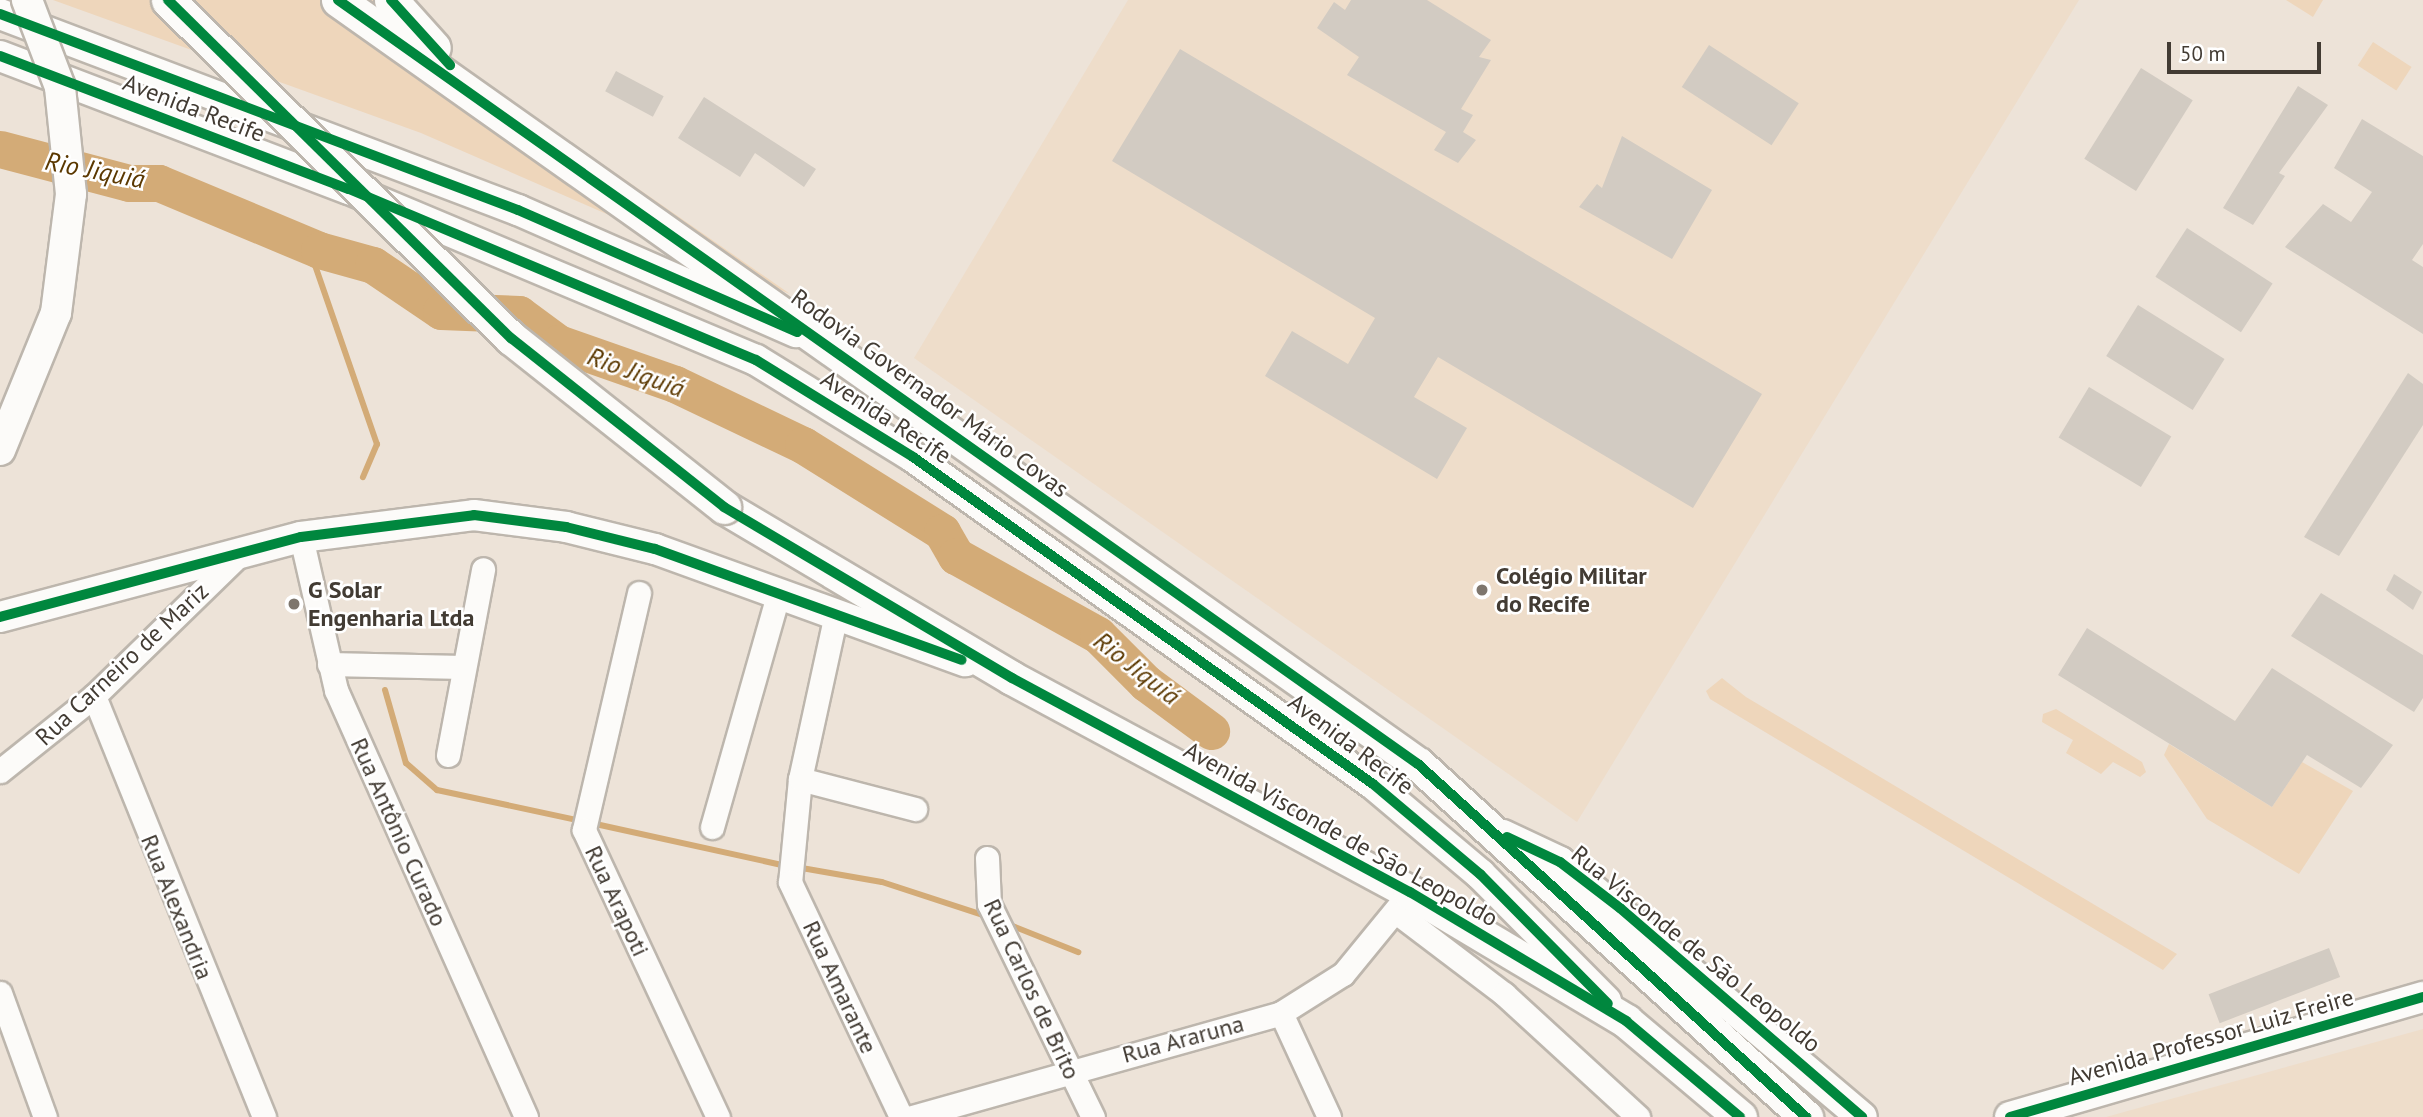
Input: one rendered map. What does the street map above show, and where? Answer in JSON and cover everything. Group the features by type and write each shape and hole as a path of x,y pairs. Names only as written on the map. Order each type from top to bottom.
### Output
{"highway":[{"name":"Avenida Visconde de São Leopoldo","path":"168,0 511,338 724,507 1012,678 1403,902 1626,1021 1740,1117"},
{"name":"Rodovia Governador Mário Covas","path":"338,0 474,90 813,338 1418,764 1491,830"},
{"path":"391,0 474,90"},
{"path":"1491,830 1806,1117"}],"main road":[{"path":"0,450 56,313 71,194 60,87 27,0"},
{"name":"Avenida Recife","path":"0,14 518,210 813,338"},
{"name":"Avenida Recife","path":"0,56 349,189 756,360 913,457 1373,784 1480,874 1626,1021"},
{"name":"Avenida Visconde de São Leopoldo","path":"0,617 301,537 424,518 522,519 655,549 1012,678"},
{"name":"Rua Visconde de São Leopoldo","path":"1491,830 1560,862 1862,1117"},
{"name":"Avenida Professor Luiz Freire","path":"2010,1117 2423,997"}],"street":[{"name":"Rua Antônio Curado","path":"301,537 329,664 526,1117"},
{"name":"Rua Carneiro de Mariz","path":"0,771 94,696 241,553"},
{"path":"448,755 483,569"},
{"path":"712,827 779,592"},
{"name":"Rua Arapoti","path":"639,593 584,820 718,1117"},
{"name":"Rua Amarante","path":"836,614 800,779 790,882 901,1117"},
{"path":"329,664 463,667"},
{"name":"Rua Alexandria","path":"94,696 264,1117"},
{"path":"800,779 915,809"},
{"name":"Rua Carlos de Brito","path":"987,858 989,904 1093,1117"},
{"path":"1403,902 1638,1117"},
{"name":"Rua Araruna","path":"912,1117 1068,1069 1281,1013 1343,974 1403,902"},
{"path":"0,993 45,1117"},
{"path":"1281,1013 1329,1117"}],"shaded area":[{"path":"53,0 377,0 385,13 790,294 421,133"},
{"name":"Colégio Militar do Recife","path":"1128,0 2079,0 1577,822 914,358"},
{"path":"2286,0 2323,0 2313,17"},
{"path":"2373,42 2412,67 2396,91 2358,65"},
{"path":"1722,678 1746,697 2177,954 2163,970 1710,699 1706,691"},
{"path":"2056,709 2142,762 2146,772 2140,777 2113,762 2101,774 2066,753 2073,740 2042,722 2043,714"},
{"path":"2169,744 2272,807 2302,762 2353,791 2299,874 2207,819 2164,755"},
{"path":"2423,1029 2423,1117 2106,1117"}],"building":[{"path":"1351,0 1427,0 1491,40 1479,57 1491,60 1461,109 1473,115 1463,132 1476,140 1458,163 1434,150 1446,132 1347,75 1359,57 1317,28 1334,2 1345,10"},
{"path":"1709,45 1799,103 1772,145 1682,87"},
{"name":"Colégio Militar do Recife","path":"1180,49 1762,394 1693,508 1438,357 1414,397 1467,428 1437,479 1265,376 1292,331 1348,364 1375,318 1112,161"},
{"path":"2141,68 2193,100 2136,191 2084,159"},
{"path":"616,71 664,96 653,117 605,91"},
{"path":"2298,86 2328,105 2279,173 2285,176 2253,225 2223,208"},
{"path":"704,97 816,169 804,187 755,153 740,177 678,138"},
{"path":"2362,119 2423,156 2423,244 2412,260 2423,267 2423,334 2285,247 2323,204 2351,222 2372,192 2334,168"},
{"path":"1622,136 1712,190 1672,259 1579,207 1597,184 1602,188"},
{"path":"2187,228 2273,284 2241,332 2155,277"},
{"path":"2138,305 2225,359 2193,410 2106,356"},
{"path":"2408,373 2423,384 2423,425 2339,556 2304,537"},
{"path":"2089,387 2171,436 2141,487 2059,438"},
{"path":"2394,574 2422,592 2413,610 2386,590"},
{"path":"2321,593 2423,655 2423,698 2414,712 2291,636"},
{"path":"2087,628 2235,721 2272,668 2393,745 2361,788 2307,755 2272,807 2058,675"},
{"path":"2329,948 2340,977 2220,1023 2209,994"}],"waterway":[{"name":"Rio Jiquiá","path":"0,149 129,183 159,183 319,250 373,265 441,311 519,314 558,343 675,384 803,445 942,532 956,556 1098,635 1146,683 1211,731"},
{"path":"308,245 377,444 363,477"},
{"path":"385,690 406,763 437,790 581,821"},
{"path":"591,823 786,866"},
{"path":"796,867 882,882 989,917"},
{"path":"1005,923 1078,952"}],"cycle path":[{"path":"168,0 511,338 724,507 1012,678 1410,892 1626,1021 1740,1117"},
{"path":"338,0 1418,764 1806,1117"},
{"path":"391,0 450,65"},
{"path":"0,14 518,210 797,332"},
{"path":"0,56 349,189 756,360 913,457 1373,784 1480,874 1608,1004"},
{"path":"0,617 301,537 474,515 566,527 655,549 962,660"},
{"path":"1507,837 1560,862 1620,908 1862,1117"},
{"path":"2010,1117 2423,997"}],"place":[{"name":"Colégio Militar do Recife","path":"1482,590"},
{"name":"G Solar Engenharia Ltda","path":"294,604"}]}
